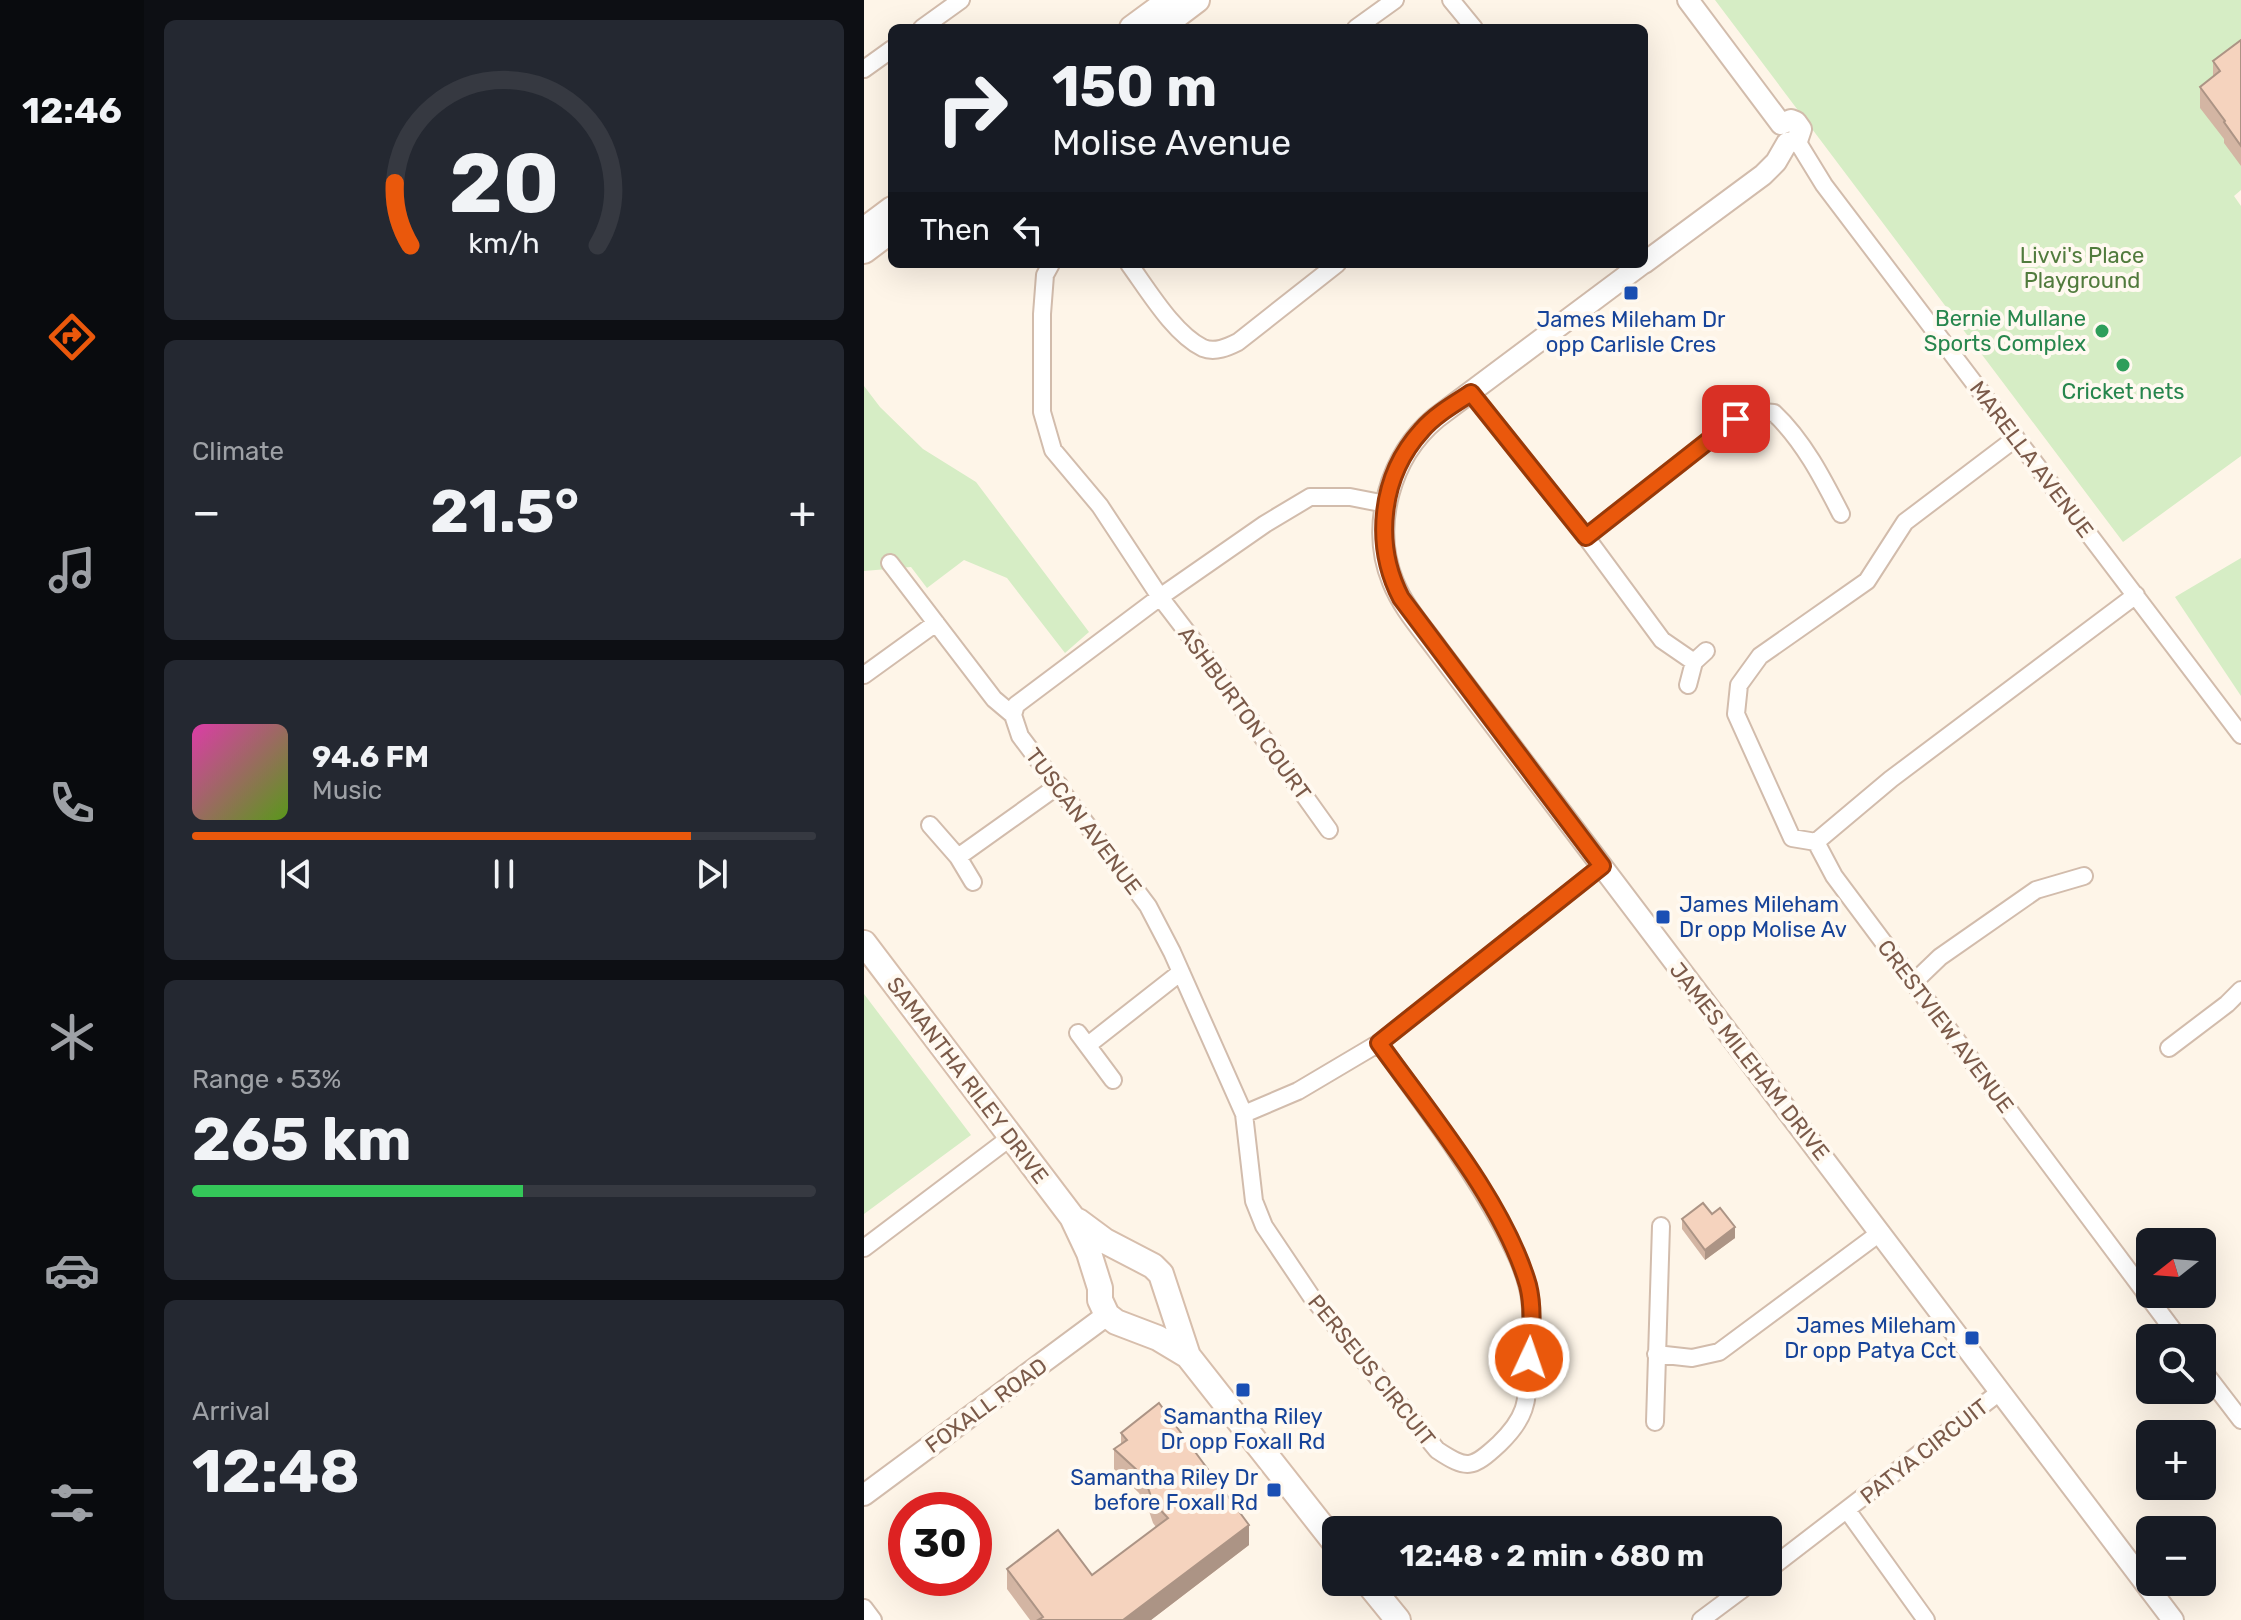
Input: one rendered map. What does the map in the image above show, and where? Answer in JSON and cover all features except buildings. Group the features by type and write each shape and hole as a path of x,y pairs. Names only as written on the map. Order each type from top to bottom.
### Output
{"main road":[{"path":"1137,24 1170,0"},
{"path":"1165,24 1197,0"},
{"path":"864,230 888,212"},
{"path":"864,251 888,233"},
{"name":"SAMANTHA RILEY DRIVE","path":"864,943 1072,1217 1083,1236 1107,1315 1121,1325 1172,1345 1188,1356 1322,1526"},
{"name":"SAMANTHA RILEY DRIVE","path":"1072,1217 1105,1241 1153,1266 1161,1274 1188,1356"},
{"path":"1100,1288 1103,1277 1115,1265 1126,1260 1142,1261"},
{"path":"1132,1327 1143,1326 1158,1317 1167,1296"},
{"path":"1378,1596 1398,1620"}],"street":[{"path":"928,24 961,0"},
{"path":"1362,24 1395,0"},
{"path":"1451,0 1471,24"},
{"name":"MARELLA AVENUE","path":"1688,0 1824,185 2241,735"},
{"path":"864,69 888,52"},
{"name":"JAMES MILEHAM DRIVE","path":"1648,258 1763,175 1776,162 1789,136"},
{"name":"ASHBURTON COURT","path":"1049,268 1045,275 1042,314 1042,412 1053,450 1100,506 1160,597 1329,830"},
{"path":"1132,268 1176,327 1205,349 1226,349 1238,342 1332,268"},
{"name":"JAMES MILEHAM DRIVE","path":"1635,268 1436,418 1414,439 1394,475 1386,504 1385,558 1401,598 2173,1620"},
{"path":"1471,393 1586,537 1662,640 1700,657 1688,685"},
{"path":"1586,537 1750,411 1774,413 1783,421 1820,474 1841,514"},
{"path":"2016,438 1905,522 1867,581 1760,656 1739,685 1736,714 1792,838 1816,842 1891,779 2136,595"},
{"path":"1013,715 1016,705 1160,597 1265,524 1310,497 1350,497 1386,504"},
{"name":"TUSCAN AVENUE","path":"890,563 994,699 1013,715 1020,736 1148,906 1244,1114"},
{"path":"864,675 936,623"},
{"path":"958,857 1059,785"},
{"path":"930,825 958,857 973,882"},
{"name":"CRESTVIEW AVENUE","path":"1816,842 1834,876 2169,1324"},
{"path":"1244,1114 1298,1091 1379,1043 1602,866"},
{"path":"1914,982 1940,957 2036,890 2084,876"},
{"path":"1113,1080 1083,1039 1181,972"},
{"path":"2169,1048 2241,990"},
{"name":"PERSEUS CIRCUIT","path":"1244,1114 1254,1201 1264,1226 1281,1254 1311,1296 1437,1450 1457,1463 1470,1465 1488,1454 1507,1436 1527,1403 1532,1308 1528,1285 1516,1251 1481,1186 1379,1043"},
{"path":"864,1248 1011,1137"},
{"path":"1655,1422 1661,1226"},
{"path":"1656,1354 1692,1358 1719,1352 1881,1232"},
{"name":"FOXALL ROAD","path":"864,1495 1107,1315"},
{"path":"2216,1387 2241,1420"},
{"name":"PATYA CIRCUIT","path":"1782,1559 2001,1391"},
{"name":"PATYA CIRCUIT","path":"1847,1510 1926,1620"},
{"path":"1701,1620 1733,1596"},
{"path":"864,1608 873,1620"}],"green space":[{"name":"Bernie Mullane Sports Complex","path":"1715,0 2241,0 2241,190 2234,196 2241,206 2241,456 2123,542"},
{"path":"864,386 880,407 923,449 976,482 1089,632 1065,653 1007,578 964,560 927,588 911,567 864,571"},
{"path":"2241,558 2241,696 2175,597"},
{"path":"864,994 971,1135 864,1214"}],"place":[{"name":"James Mileham Dr opp Carlisle Cres","path":"1631,293"},
{"name":"Bernie Mullane Sports Complex","path":"2102,331"},
{"name":"Cricket nets","path":"2123,365"},
{"name":"James Mileham Dr opp Molise Av","path":"1663,917"},
{"name":"James Mileham Dr opp Patya Cct","path":"1972,1338"},
{"name":"Samantha Riley Dr opp Foxall Rd","path":"1243,1390"},
{"name":"Samantha Riley Dr before Foxall Rd","path":"1274,1490"}],"route":[{"path":"1529,1358 1532,1308 1516,1251 1481,1186 1379,1043 1602,866 1401,598 1385,558 1386,504 1397,468 1414,439 1436,418 1471,393 1586,537 1736,419"}],"park label":[{"name":"Livvi's Place Playground","path":"2082,268"}]}
